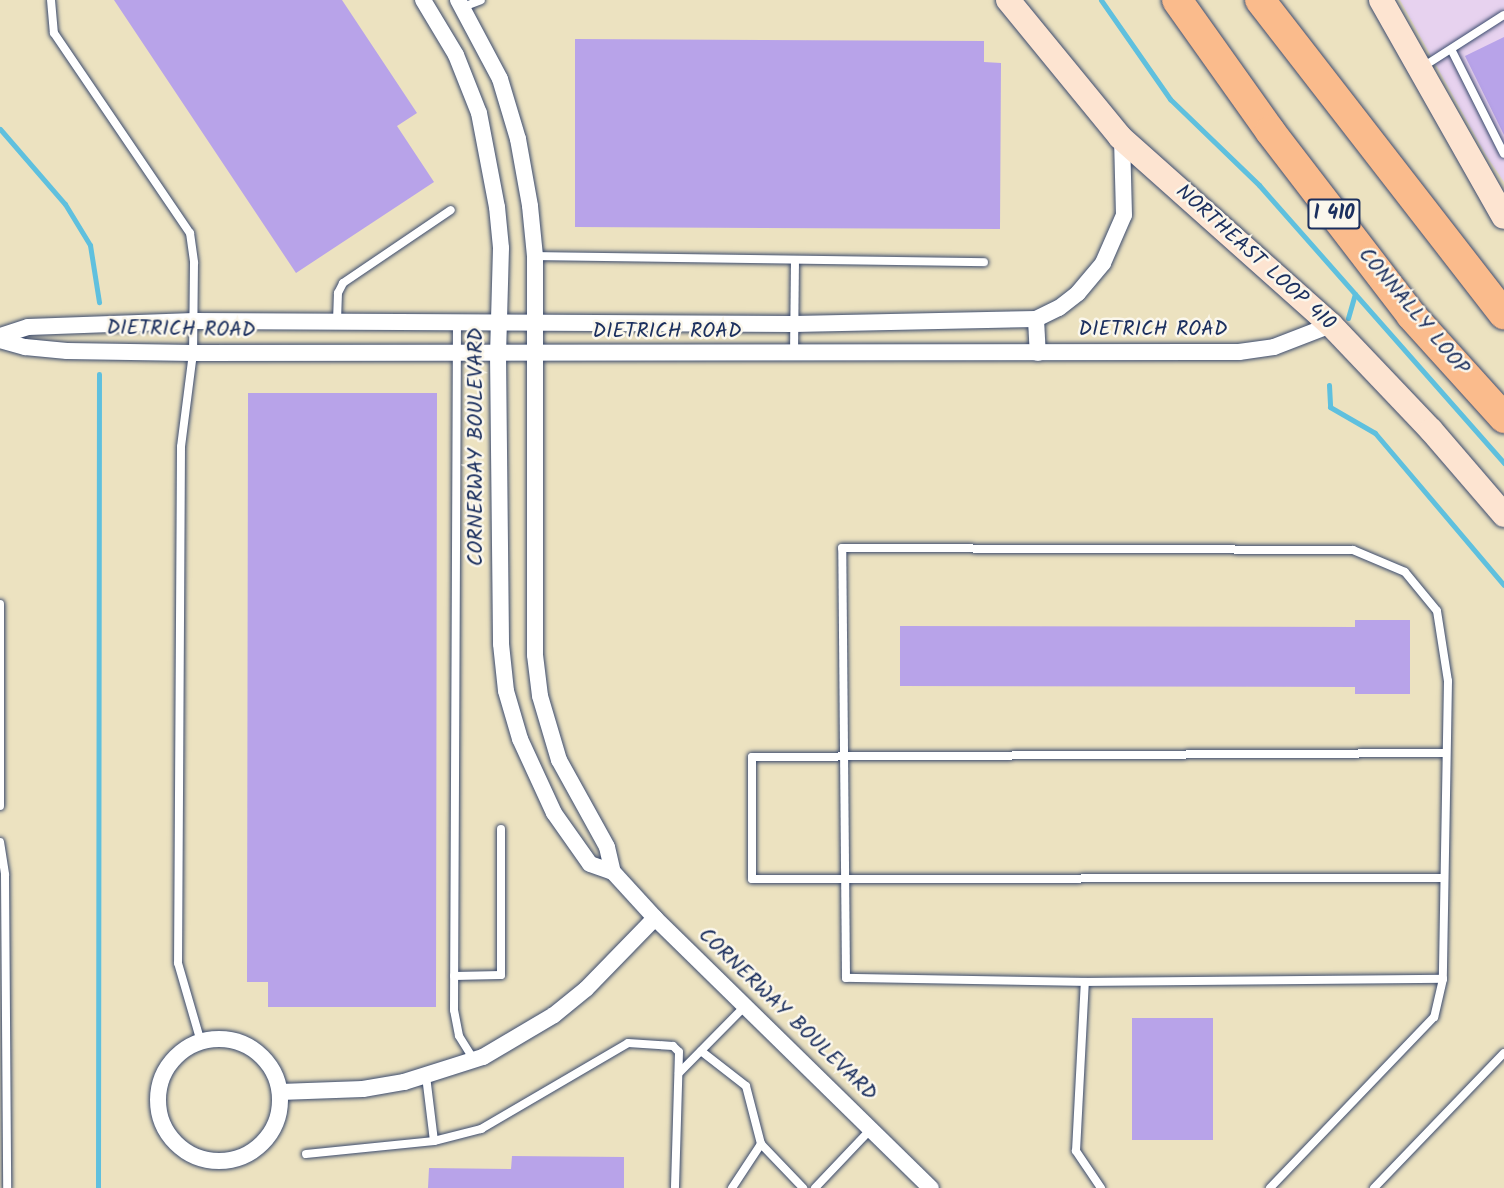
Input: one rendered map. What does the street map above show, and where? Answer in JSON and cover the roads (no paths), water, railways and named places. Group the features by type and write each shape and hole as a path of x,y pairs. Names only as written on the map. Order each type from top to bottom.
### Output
{"highway":[{"name":"CONNALLY LOOP","path":"1177,0 1270,131 1411,315 1504,418"},
{"path":"1260,0 1504,315"},
{"path":"1269,0 1295,47"}],"main road":[{"name":"NORTHEAST LOOP 410","path":"1008,0 1122,139 1331,325 1431,430 1504,515"},
{"path":"1381,0 1418,70 1504,217"}],"street":[{"name":"CORNERWAY BOULEVARD","path":"423,0 456,55 479,113 501,248 498,354 501,644 506,691 520,740 554,813 590,864 613,872 655,918 932,1188"},
{"name":"CORNERWAY BOULEVARD","path":"460,4 500,79 518,139 534,256 532,322 535,655 540,696 559,760 608,848 613,872"},
{"name":"DIETRICH ROAD","path":"0,338 28,327 194,321 794,324 1036,319 1059,308 1078,293 1103,263 1124,215 1122,139"},
{"path":"1036,319 1038,353"},
{"name":"DIETRICH ROAD","path":"0,338 25,348 193,353 794,355 1239,352 1274,347 1331,325"},
{"path":"280,1092 363,1089 426,1076 474,1060 554,1015 586,989 655,918"},
{"path":"230,1040 248,1046 275,1074 280,1092 279,1113 271,1133 257,1148 238,1158 217,1161 196,1157 178,1146 165,1129 159,1109 159,1090 176,1056 201,1042 230,1040"}],"lane":[{"path":"51,0 54,33 190,233 193,353 181,447 178,963 201,1042"},
{"path":"460,4 481,0"},
{"path":"1418,70 1452,51 1504,15"},
{"path":"1452,51 1504,154"},
{"path":"337,321 338,293 343,283 451,210"},
{"path":"534,256 795,262 984,262"},
{"path":"794,355 795,262"},
{"path":"456,321 454,976 459,1036 474,1060"},
{"path":"1270,1188 1434,1017 1443,979 1448,681 1437,611 1405,572 1353,550 842,548 846,978 1085,982 1443,979"},
{"path":"0,604 0,806"},
{"path":"1444,878 752,879 752,757 1446,753"},
{"path":"454,976 501,975 501,829"},
{"path":"0,842 4,875 3,963 7,1188"},
{"path":"1085,982 1076,1151 1101,1188"},
{"path":"679,1073 745,1006"},
{"path":"306,1154 434,1142 481,1129 628,1043 673,1046 680,1052 675,1188"},
{"path":"701,1051 746,1086 761,1144 803,1188"},
{"path":"1374,1188 1504,1053"},
{"path":"426,1076 434,1142"},
{"path":"815,1188 871,1129"},
{"path":"732,1188 761,1144"}],"waterway":[{"path":"1101,0 1170,99 1259,185 1504,463"},
{"path":"0,129 65,204 90,245 99,302"},
{"path":"1348,318 1355,294"},
{"path":"98,1188 99,374"},
{"path":"1329,385 1330,407 1375,433 1504,585"}]}
